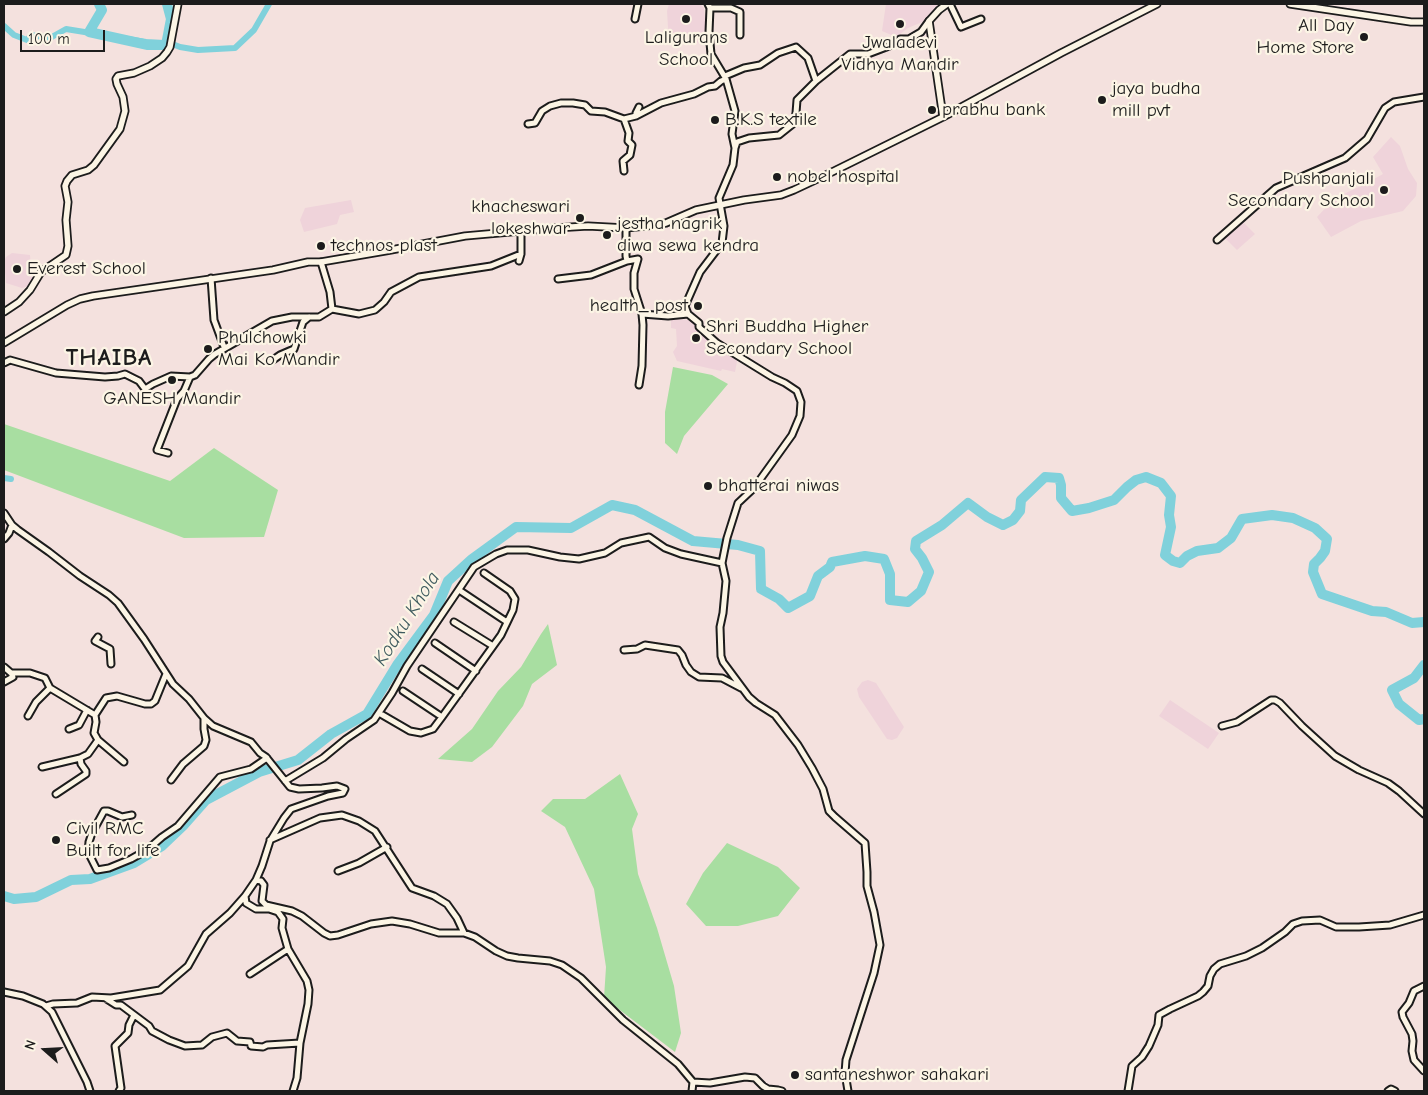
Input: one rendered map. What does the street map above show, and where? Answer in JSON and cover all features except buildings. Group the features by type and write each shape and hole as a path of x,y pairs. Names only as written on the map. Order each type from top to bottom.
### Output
{"street":[{"path":"4,312 19,302 30,290 41,272 66,255 68,246 66,220 68,202 65,186 67,180 72,175 88,170 94,165 120,129 125,112 123,97 116,79 118,76 134,73 150,66 166,52 170,47 178,4"},
{"path":"635,19 638,4"},
{"path":"848,1091 844,1073 846,1060 874,973 880,945 867,886 865,843 834,817 829,810 823,789 812,768 783,724 776,715 756,703 744,690 721,656 720,627 726,581 722,563 727,538 738,503 754,488 792,435 800,416 801,402 797,391 717,344 699,327 699,323 688,314 685,306 700,272 722,243 724,226 719,198 733,165 737,142 749,138 779,135 794,123 797,100 816,81 850,54 868,54 897,43 900,39 909,39 921,32 939,10 949,4 961,27 981,19"},
{"path":"4,344 80,299 93,296 273,270 308,262 321,262 465,236 588,226 626,228 650,226 666,223 696,210 781,194 794,190 943,117 1157,4"},
{"path":"1290,4 1411,22 1424,22"},
{"path":"735,148 732,134 735,111 725,78 711,54 709,6 732,8 740,12 740,35"},
{"path":"929,21 943,117"},
{"path":"528,124 535,123 542,111 550,106 561,103 585,105 591,111 605,112 624,119 636,116 661,103 716,86 725,76 744,68 760,66 778,53 796,47 808,58 816,81"},
{"path":"1217,240 1276,188 1345,158 1367,139 1384,108 1394,102 1424,97"},
{"path":"636,116 639,107"},
{"path":"624,119 629,132 628,141 632,146 630,155 623,161 624,171"},
{"path":"626,228 627,260"},
{"path":"519,261 521,254 521,230"},
{"path":"4,363 10,360 56,373 105,377 125,374 140,381 145,389 171,376 195,376 209,358 224,347 272,321 292,317 319,317 332,309 359,314 375,310 384,302 390,292 419,276 492,266 521,254"},
{"path":"558,279 591,275 627,260 638,259 634,273 634,289 642,314 642,366 639,385"},
{"path":"321,262 328,285 332,309"},
{"path":"211,278 214,320 224,347"},
{"path":"642,314 668,316 688,314"},
{"path":"270,362 294,349 302,322 310,317"},
{"path":"168,453 157,450 177,399 184,391 190,377"},
{"path":"4,512 12,525 118,603 173,684 213,726 251,742 269,760 290,787 322,788 337,786 345,789 343,794 328,796 291,809 270,841 256,880 245,896 230,913 206,934 188,966 160,990 111,998 92,997 78,1003 46,1006"},
{"path":"4,539 12,525"},
{"path":"285,781 323,758 374,720 407,666 474,567 496,554 507,550 528,550 579,559 606,553 621,542 650,537 665,548 681,554 722,563"},
{"path":"379,713 410,732 421,733 433,729 501,635 513,610 515,599 510,591 484,573"},
{"path":"458,590 507,622"},
{"path":"454,622 493,646"},
{"path":"98,637 95,641 110,649 111,664"},
{"path":"435,643 476,670"},
{"path":"624,650 637,650 645,645 678,650 691,672 699,677 722,678 744,690"},
{"path":"4,667 11,673 30,673 45,678 50,688 95,715"},
{"path":"422,669 459,694"},
{"path":"4,682 13,677 11,673"},
{"path":"124,762 98,740 94,733 95,715 106,698 117,696 151,704 155,701 166,674"},
{"path":"28,716 36,702 50,688"},
{"path":"403,691 442,717"},
{"path":"1222,726 1237,722 1271,700 1275,700 1335,756 1394,787 1424,814"},
{"path":"68,730 79,725 88,710"},
{"path":"171,780 183,764 204,746 206,740 204,718"},
{"path":"42,767 80,758 88,754 98,740"},
{"path":"56,794 86,774 80,758"},
{"path":"132,815 122,817 104,811 89,842 88,852 97,870 109,868 147,850 178,826 220,776 251,769 269,760"},
{"path":"270,841 320,818 342,815 359,821 375,831 412,888 434,896 447,904 457,918 464,933"},
{"path":"338,871 359,863 386,847"},
{"path":"256,880 261,881 264,885 262,901 266,905 292,911 330,936 371,924 392,921 410,924 439,933 464,933 475,937 507,956 550,960 562,965 582,978 623,1020 678,1064 693,1082 692,1091"},
{"path":"245,896 246,903 256,909 269,909 278,912 283,919 282,928 288,949 307,981 309,990 300,1043 297,1078 293,1091"},
{"path":"1128,1091 1132,1066 1142,1057 1149,1046 1158,1025 1159,1015 1203,992 1208,986 1210,976 1220,964 1246,956 1262,948 1293,924 1302,921 1320,920 1336,927 1351,928 1390,925 1424,915"},
{"path":"250,974 288,949"},
{"path":"1424,986 1414,991 1409,1003 1402,1012 1412,1034 1414,1060 1424,1071"},
{"path":"4,992 23,996 46,1006 52,1012 90,1091"},
{"path":"105,998 116,1005 121,1005 149,1026 152,1031 185,1046 202,1044 212,1037 227,1033 237,1041 250,1042 251,1046 263,1047 300,1043"},
{"path":"119,1091 121,1088 115,1046 128,1033 129,1025 134,1015"},
{"path":"693,1082 710,1083 745,1077 755,1078 762,1086 768,1089 782,1091"},
{"path":"1388,1091 1391,1089 1395,1091"}],"shaded area":[{"name":"Laligurans School","path":"669,4 700,4 704,8 706,29 704,45 690,40 671,43 667,11"},
{"name":"Jwaladevi Vidhya Mandir","path":"886,4 945,4 927,20 908,28 896,37 882,31"},
{"name":"Pushpanjali Secondary School","path":"1391,137 1400,146 1408,169 1417,183 1416,196 1403,211 1361,221 1331,237 1317,217 1335,198 1383,174 1373,157"},
{"path":"351,200 354,212 340,215 337,224 304,232 300,220 305,208"},
{"name":"Pushpanjali Secondary School","path":"1241,220 1255,234 1237,250 1224,237"},
{"name":"Everest School","path":"12,253 30,255 32,282 29,286 22,288 6,283 4,261"},
{"name":"Shri Buddha Higher Secondary School","path":"671,319 689,320 738,356 735,372 722,369 721,371 677,361 673,352 677,346 676,329 671,328"},
{"path":"868,680 876,683 904,727 897,738 887,739 859,697 857,689 862,682"},
{"path":"1170,700 1219,733 1208,749 1159,716"}],"green space":[{"path":"673,367 712,375 728,384 684,436 677,454 665,443 665,412"},
{"path":"4,424 170,481 214,448 278,490 264,537 184,538 4,470"},
{"path":"548,624 557,665 532,684 523,706 492,747 472,762 438,759 472,729 498,691 521,667"},
{"path":"620,774 638,814 632,829 638,874 657,928 674,986 681,1033 675,1052 604,998 606,967 594,889 565,827 541,811 553,799 585,799"},
{"path":"727,843 778,867 800,888 778,916 738,926 706,926 686,904 703,873"}],"waterway":[{"path":"99,4 102,10 89,32 148,45 166,45 171,19 167,4"},
{"path":"175,45 198,50 235,48 254,30 269,4"},
{"path":"4,26 14,35 27,40 31,35 50,38 66,29 146,42 164,43"},
{"name":"Kodku Khola","path":"4,896 14,899 36,897 71,880 90,879 134,863 162,846 206,800 259,772 298,760 331,734 367,714 397,665 434,615 448,581 472,559 516,527 571,528 612,505 635,510 693,541 738,545 760,551 761,589 779,599 788,608 810,596 818,576 830,567 832,562 865,556 884,559 890,574 890,600 908,602 921,591 929,572 915,549 916,541 942,525 968,503 987,517 1003,525 1013,520 1020,511 1021,500 1045,477 1059,478 1061,498 1072,511 1114,500 1136,480 1146,477 1161,483 1171,496 1169,515 1171,527 1165,555 1173,561 1180,563 1187,556 1197,551 1218,548 1231,538 1242,519 1272,515 1293,518 1315,528 1327,539 1325,551 1314,564 1313,572 1322,594 1372,611 1386,612 1412,623 1424,622"},
{"path":"4,478 11,479"},
{"name":"Kodku Khola","path":"1424,665 1414,678 1392,690 1399,704 1419,720 1424,719"}],"place":[{"name":"Laligurans School","path":"686,19"},
{"name":"Jwaladevi Vidhya Mandir","path":"900,24"},
{"name":"All Day Home Store","path":"1364,37"},
{"name":"jaya budha mill pvt","path":"1102,100"},
{"name":"prabhu bank","path":"932,110"},
{"name":"B.K.S textile","path":"715,120"},
{"name":"nobel hospital","path":"777,177"},
{"name":"Pushpanjali Secondary School","path":"1384,190"},
{"name":"khacheswari lokeshwar","path":"580,218"},
{"name":"jestha nagrik diwa sewa kendra","path":"607,235"},
{"name":"technos plast","path":"321,246"},
{"name":"Everest School","path":"17,269"},
{"name":"health_ post","path":"698,306"},
{"name":"Shri Buddha Higher Secondary School","path":"696,338"},
{"name":"Phulchowki Mai Ko Mandir","path":"208,349"},
{"name":"GANESH Mandir","path":"172,380"},
{"name":"bhatterai niwas","path":"708,486"},
{"name":"Civil RMC Built for life","path":"56,840"},
{"name":"santaneshwor sahakari","path":"795,1075"}],"district":[{"name":"THAIBA","path":"109,358"}]}
